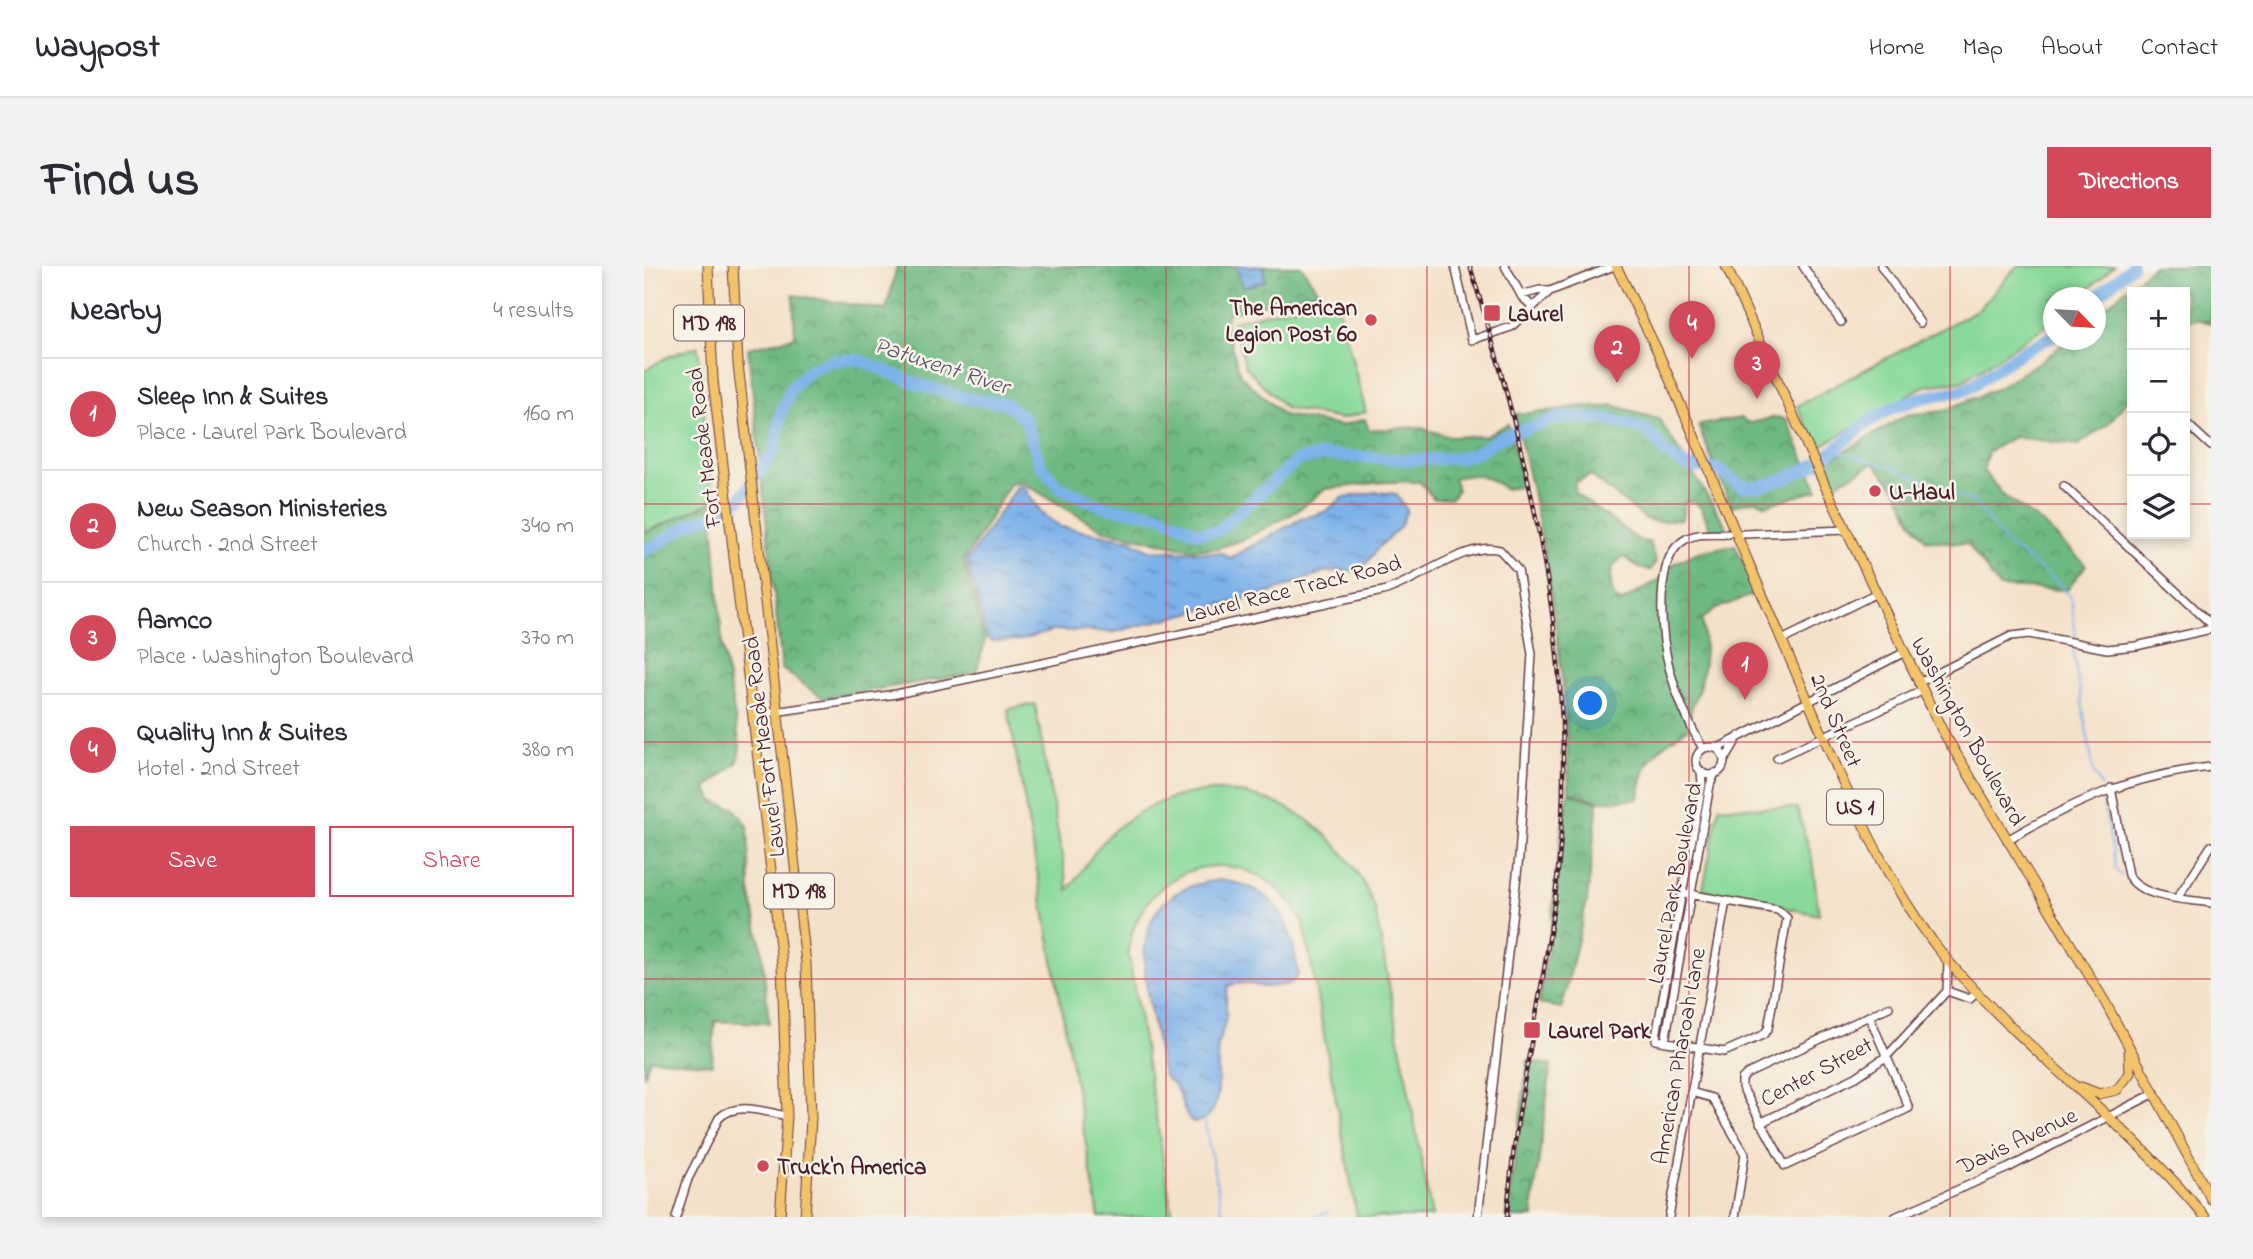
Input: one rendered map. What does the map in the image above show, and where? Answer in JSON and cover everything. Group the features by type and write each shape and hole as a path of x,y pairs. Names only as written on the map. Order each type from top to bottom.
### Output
{"main road":[{"name":"Fort Meade Road","path":"708,266 713,380 738,583"},
{"name":"Fort Meade Road","path":"733,266 738,365 761,565"},
{"name":"2nd Street","path":"1615,266 1657,350 1823,736 1885,868 1948,961 2008,1026 2161,1166 2205,1217"},
{"name":"Washington Boulevard","path":"1726,266 1802,436 1920,687 1974,787 2129,1046 2211,1199"},
{"name":"Laurel Fort Meade Road","path":"761,565 810,1010 811,1119 804,1217"},
{"name":"Laurel Fort Meade Road","path":"738,583 782,963 787,1116 780,1217"},
{"path":"2073,1084 2099,1094 2117,1090 2130,1073 2129,1046"}],"street":[{"path":"1455,266 1472,340 1511,327 1548,292 1615,266"},
{"path":"1506,266 1521,295 1532,306"},
{"path":"1803,266 1841,322"},
{"path":"1881,266 1920,323"},
{"path":"1521,295 1540,290 1548,292"},
{"path":"2190,427 2211,446"},
{"path":"2064,486 2211,627"},
{"path":"1743,534 1846,530"},
{"path":"1728,534 1698,535 1680,543 1667,564 1663,584 1661,639 1690,727 1703,749 1720,747 1903,653"},
{"name":"Laurel Race Track Road","path":"754,715 896,694 1383,591 1412,580 1474,549 1493,548 1507,555 1521,579 1532,654 1520,848 1478,1217"},
{"path":"1782,640 1875,594"},
{"path":"1777,758 1920,687 2011,636 2029,634 2107,649 2136,646 2211,627"},
{"name":"Laurel Park Boulevard","path":"1703,749 1697,759 1702,784 1686,894 1665,1042 1656,1040 1686,894 1710,784 1739,736"},
{"name":"Laurel Park Boulevard","path":"1713,747 1721,752 1724,761"},
{"path":"2007,840 2062,809 2111,788 2211,767"},
{"name":"Laurel Park Boulevard","path":"1701,771 1715,773"},
{"path":"2111,788 2128,875 2136,886 2211,903"},
{"path":"2179,897 2211,846"},
{"path":"1665,1042 1729,1051 1766,1032 1788,922 1786,915 1778,910 1686,894"},
{"name":"American Pharoah Lane","path":"1669,1217 1726,901"},
{"path":"1948,961 1947,991 1970,999 1977,992"},
{"name":"Center Street","path":"1760,1123 1856,1077 1887,1056 1947,991"},
{"path":"1869,1016 1909,1108 1785,1166 1742,1087 1744,1076 1869,1016 1889,1007"},
{"path":"1691,1092 1712,1098 1745,1154 1735,1217"},
{"name":"Davis Avenue","path":"1895,1217 2008,1168 2155,1094"},
{"path":"676,1217 688,1180 707,1139 726,1111 738,1108 787,1116"}],"green space":[{"path":"897,266 1301,266 1318,291 1227,313 1226,326 1240,375 1283,415 1340,426 1365,419 1369,430 1419,427 1450,437 1486,436 1508,424 1523,486 1505,489 1475,475 1454,478 1457,491 1451,498 1434,499 1420,482 1384,482 1325,489 1296,512 1244,539 1218,548 1190,549 1103,530 1021,482 1010,484 964,561 985,641 976,673 823,698 782,669 748,348 795,337 793,295 886,310"},
{"path":"2017,266 2114,266 2091,287 2043,287 2043,328 1961,382 1924,386 1817,448 1797,406 1979,309"},
{"path":"2153,266 2211,266 2211,323 2190,320 2190,287 2129,287"},
{"path":"2127,288 2127,401 2108,424 2078,445 2014,437 1988,452 1983,471 2005,497 2042,523 2086,565 2067,590 1999,587 1968,544 1926,540 1913,523 1897,490 1874,463 1834,485 1824,464 1906,415 1943,411 1998,388 2056,350 2106,350 2106,306"},
{"path":"1336,297 1366,412 1340,419 1285,408 1245,366 1233,321"},
{"path":"698,346 712,502 644,533 644,371 667,357"},
{"path":"1612,405 1659,419 1728,529 1711,531 1702,509 1694,501 1685,502 1682,519 1658,522 1646,519 1590,475 1575,483 1575,493 1640,541 1649,542 1656,561 1651,570 1642,569 1623,557 1618,561 1611,576 1615,599 1621,602 1667,575 1673,564 1698,552 1735,545 1757,593 1713,610 1702,620 1704,664 1691,711 1690,727 1661,748 1648,764 1639,799 1600,801 1569,792 1559,648 1536,508 1514,414"},
{"path":"1777,417 1787,420 1818,490 1766,505 1756,500 1731,506 1698,425 1741,418 1749,423"},
{"path":"712,502 722,644 740,747 737,763 706,788 714,802 734,808 748,826 750,891 762,951 769,1023 715,1021 712,1065 650,1059 644,1077 644,533"},
{"path":"1035,704 1068,890 1099,847 1122,824 1159,803 1196,793 1234,792 1270,800 1303,817 1332,841 1357,872 1375,909 1432,1217 1357,1217 1304,925 1285,896 1261,877 1234,867 1206,867 1179,876 1156,893 1138,918 1128,951 1173,1217 1099,1217 1008,709"},
{"path":"1569,793 1598,802 1587,900 1562,1008 1539,1004 1551,928 1562,826"},
{"path":"1719,807 1797,808 1812,859 1819,915 1703,890"},
{"path":"1528,1061 1551,1065 1533,1204 1534,1217 1507,1217"}],"water":[{"path":"1236,266 1263,266 1265,281 1243,287"},
{"path":"1023,486 1042,514 1061,527 1130,540 1150,550 1223,553 1230,558 1301,519 1325,512 1342,498 1376,492 1396,494 1407,510 1400,527 1379,547 1364,567 1357,570 1323,572 1269,593 1114,632 1056,630 1020,640 992,641 987,638 967,561 1017,487"},
{"path":"1219,880 1255,890 1278,910 1291,939 1298,975 1291,984 1264,987 1245,983 1229,985 1225,1021 1218,1044 1217,1100 1206,1118 1195,1123 1185,1112 1178,1091 1165,1078 1162,1070 1148,998 1145,951 1148,930 1156,912 1170,897 1191,886"}],"waterway":[{"name":"Patuxent River","path":"2106,288 2132,266"},
{"name":"Patuxent River","path":"644,552 688,525 717,514 740,499 775,449 781,412 791,389 809,370 834,360 859,360 920,385 970,399 1005,403 1025,419 1040,464 1059,487 1104,507 1160,515 1198,533 1218,531 1297,460 1326,455 1409,460 1459,458 1476,453 1499,438 1562,417 1607,419 1647,430 1666,453 1679,462 1687,466 1717,469 1741,486 1758,487 1787,478 1820,462 1867,423 1890,409 1920,398 1965,390 2023,351 2043,341"},
{"path":"1835,450 1897,469 1975,503 2006,543 2058,582 2071,598 2076,638"},
{"path":"2073,651 2094,773 2101,786"},
{"path":"2103,801 2116,870 2121,875"},
{"path":"1204,1118 1223,1217"},
{"path":"1313,1217 1329,1212"}],"railway":[{"path":"1470,266 1492,338 1529,485 1555,634 1561,709 1563,784 1559,860 1547,950 1517,1127 1507,1217"}],"place":[{"name":"Laurel","path":"1492,313"},
{"name":"The American Legion Post 60","path":"1371,320"},
{"name":"Quality Inn & Suites","path":"1692,359"},
{"name":"New Season Ministeries","path":"1617,383"},
{"name":"Aamco","path":"1757,399"},
{"name":"U-Haul","path":"1875,491"},
{"name":"Sleep Inn & Suites","path":"1745,700"},
{"name":"Laurel Park","path":"1532,1030"},
{"name":"Truck'n America","path":"763,1166"}]}
